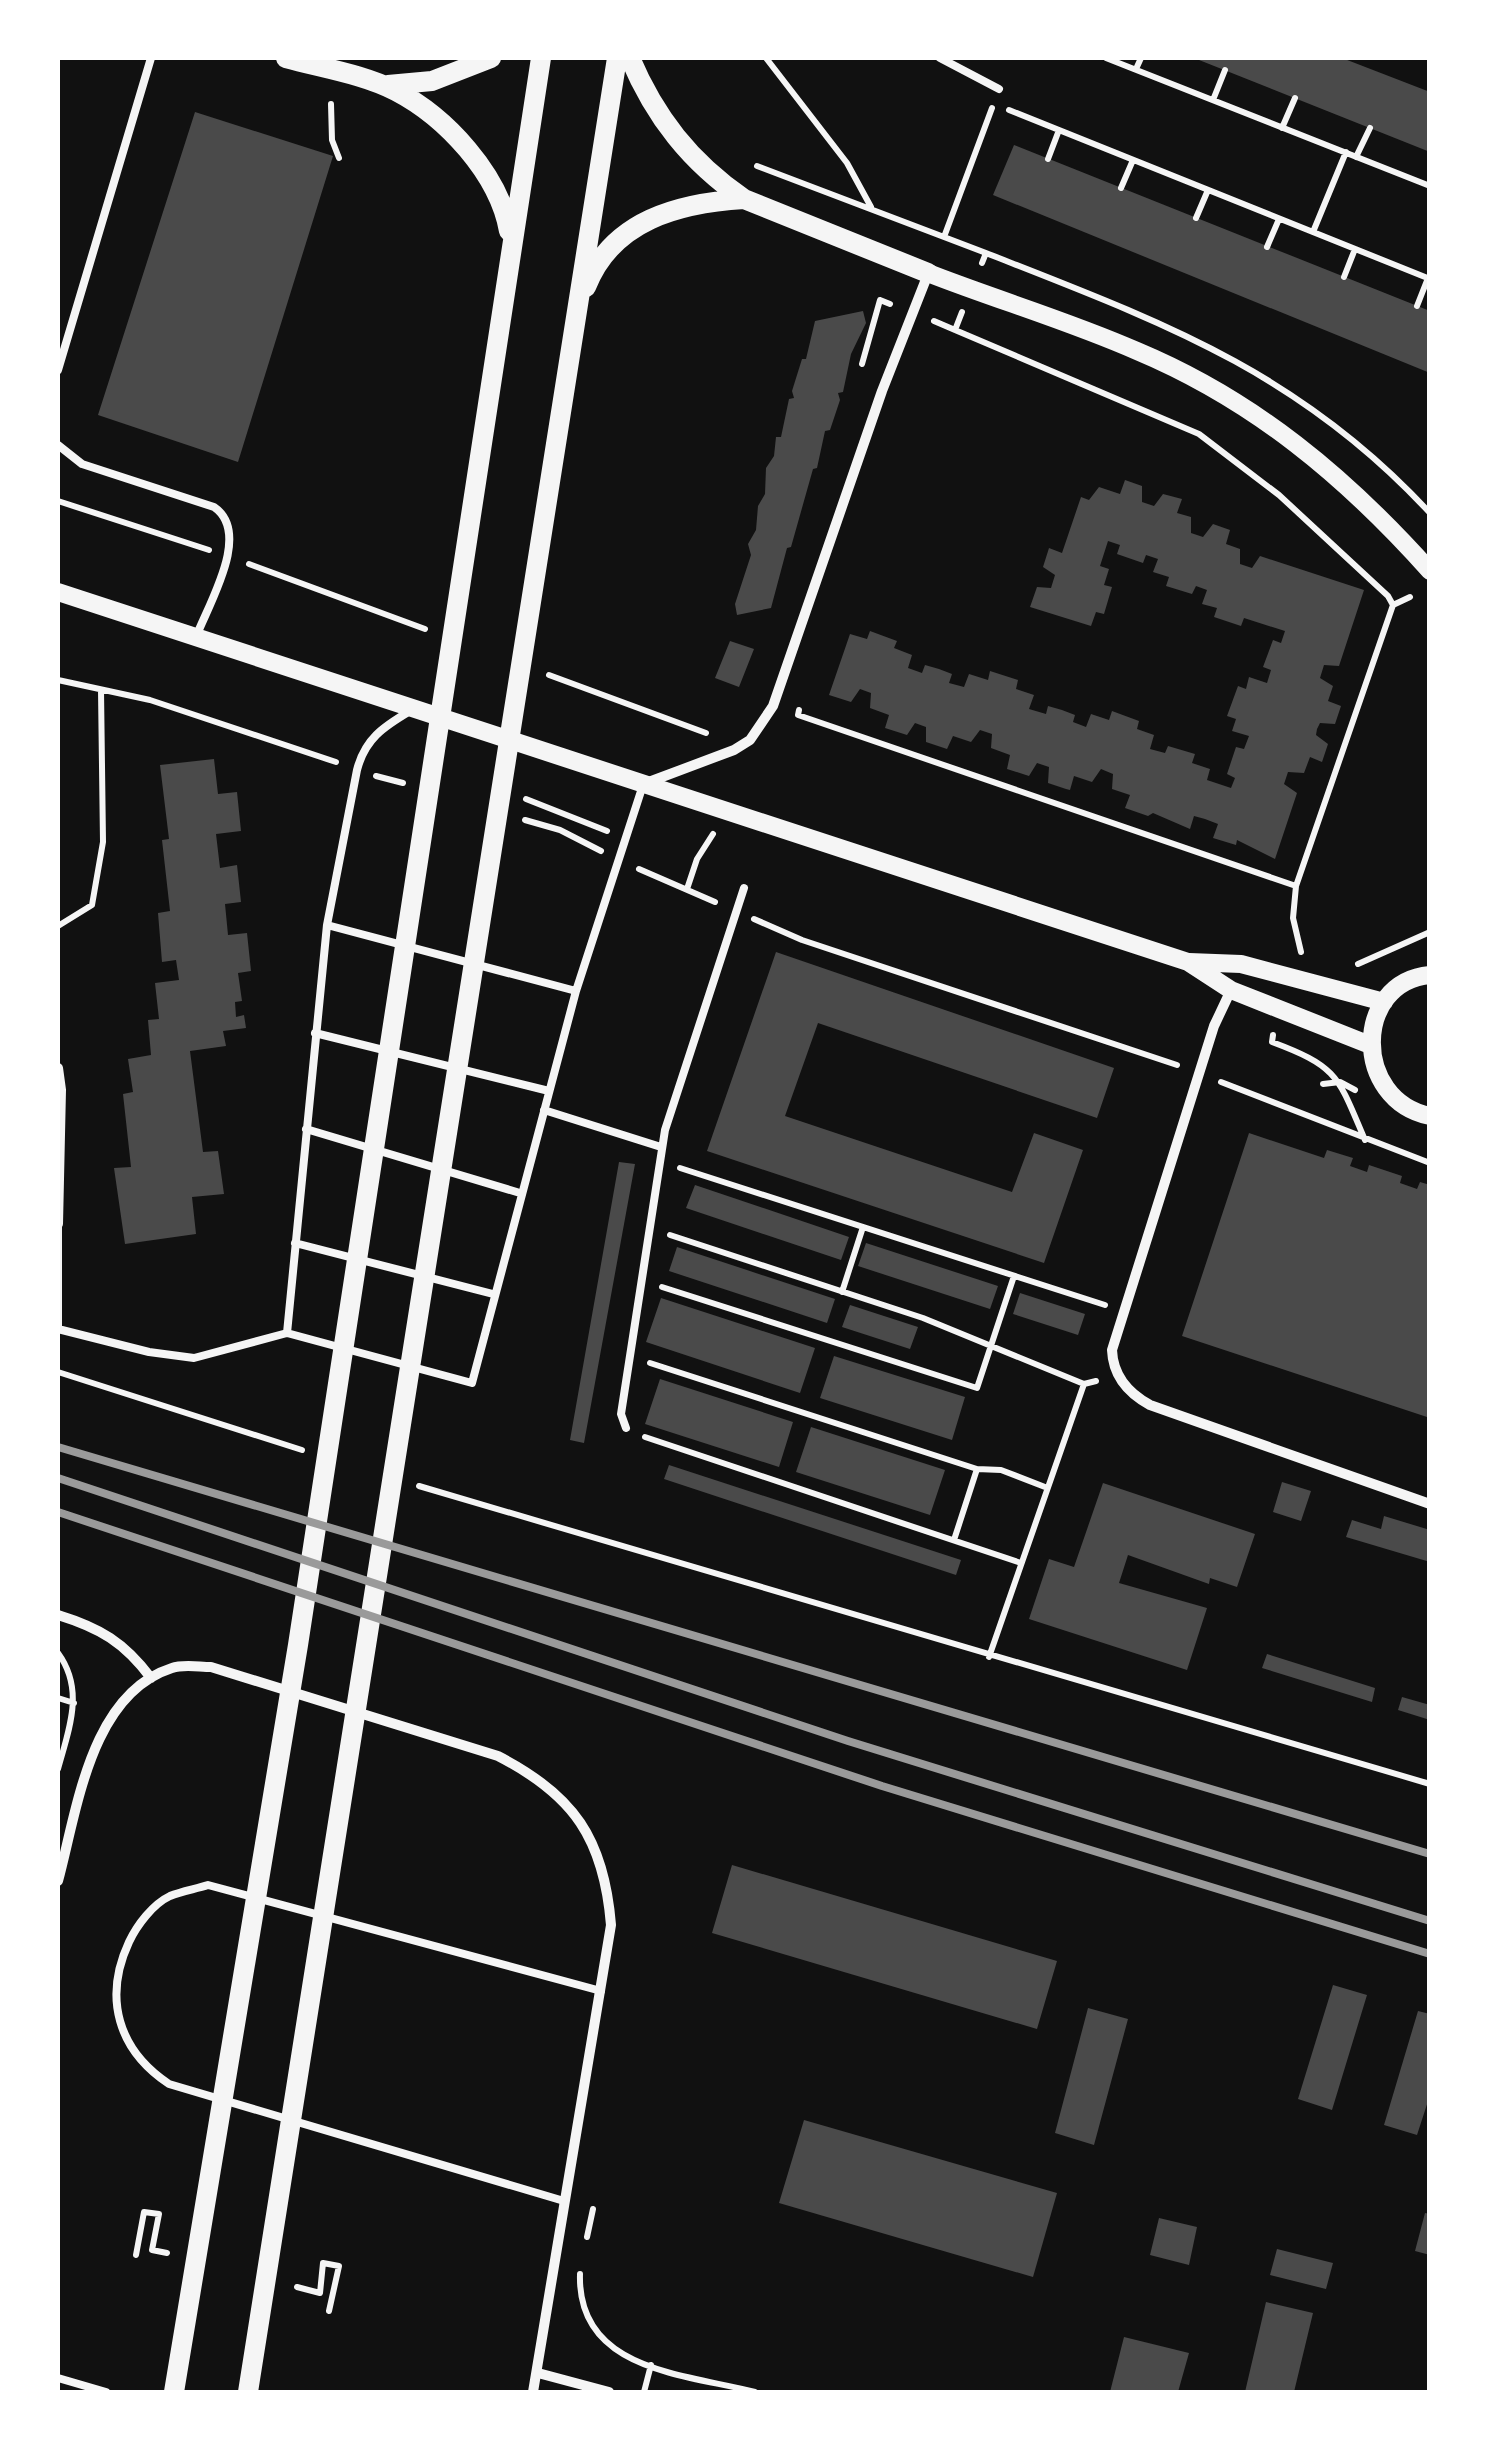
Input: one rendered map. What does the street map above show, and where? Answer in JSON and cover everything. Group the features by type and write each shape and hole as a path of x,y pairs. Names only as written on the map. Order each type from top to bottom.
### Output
{"main road":[{"path":"286,58 381,84 441,122 478,163 501,203 510,242"},
{"path":"381,84 432,81 491,58"},
{"path":"174,2392 304,1606 541,58"},
{"path":"248,2392 325,1930 617,58"},
{"path":"630,58 651,102 682,145 744,199 928,272"},
{"path":"576,310 590,276 605,254 652,216 693,203 744,199"}],"street":[{"path":"643,784 708,761 750,740 773,706 882,391 928,272 1137,350 1227,396 1276,426 1373,507 1430,571"},
{"path":"58,592 1188,962 1232,990 1370,1045"},
{"path":"1188,962 1242,964 1384,1002"},
{"path":"1430,975 1402,986 1384,1002 1370,1045 1383,1086 1398,1102 1430,1116"},
{"path":"1232,990 1214,1026 1112,1360 1121,1381 1136,1397 1430,1504"},
{"path":"58,1068 58,1224"},
{"path":"58,1614 100,1628 129,1648 151,1678"},
{"path":"58,1881 86,1777 112,1714 151,1678 174,1667 211,1667 498,1756 537,1776 566,1800 589,1834 602,1866 611,1925 533,2392"},
{"path":"538,2373 609,2392"}],"lane":[{"path":"58,370 151,58"},
{"path":"940,58 999,88"},
{"path":"58,446 82,464 214,507 231,530 226,556 196,637"},
{"path":"287,1333 328,924 357,770 362,748 379,730 414,708"},
{"path":"58,1224 58,1329 149,1352 194,1358 287,1333 472,1383 576,991 643,784"},
{"path":"626,1428 620,1414 661,1148 744,888"},
{"path":"328,924 576,991"},
{"path":"315,1033 549,1091"},
{"path":"544,1110 661,1148"},
{"path":"306,1130 520,1193"},
{"path":"295,1243 493,1294"},
{"path":"564,2201 168,2084 144,2067 120,2029 114,1997 118,1964 136,1926 168,1896 208,1885 601,1991"},
{"path":"58,2378 106,2392"}],"path":[{"path":"766,58 846,163 872,208"},
{"path":"1106,58 1430,186"},
{"path":"1136,69 1141,58"},
{"path":"1213,100 1225,70"},
{"path":"1282,128 1295,98"},
{"path":"331,104 332,140 339,158"},
{"path":"994,104 1429,278 1417,306"},
{"path":"1356,156 1370,128"},
{"path":"1048,159 1059,130"},
{"path":"1314,232 1346,152"},
{"path":"1121,188 1134,160"},
{"path":"757,166 944,236"},
{"path":"1196,218 1208,190"},
{"path":"1267,247 1279,219"},
{"path":"1344,277 1356,249"},
{"path":"929,337 934,322"},
{"path":"955,330 1199,434 1279,495 1376,582 1393,606"},
{"path":"58,501 226,556 430,631"},
{"path":"1301,952 1293,918 1296,886 1393,606 1410,597"},
{"path":"542,672 708,734"},
{"path":"58,680 150,700 357,770"},
{"path":"58,926 92,905 103,842 101,690"},
{"path":"804,698 798,714 1296,886"},
{"path":"687,889 698,859"},
{"path":"618,860 720,904"},
{"path":"736,911 802,940 1196,1072"},
{"path":"1388,954 1430,932"},
{"path":"1213,1079 1430,1163"},
{"path":"659,1161 1124,1311"},
{"path":"842,1292 863,1227"},
{"path":"649,1229 842,1292 1084,1384 1018,1562 989,1657"},
{"path":"641,1281 977,1388 1014,1276"},
{"path":"630,1356 977,1469 1001,1470 1045,1487"},
{"path":"626,1428 1018,1562"},
{"path":"954,1540 977,1469"},
{"path":"570,1532 1430,1784"},
{"path":"58,1653 69,1675 74,1704 58,1771"},
{"path":"58,1698 74,1704"},
{"path":"586,2244 593,2209"},
{"path":"136,2255 144,2212 159,2214 152,2250 167,2253"},
{"path":"583,2261 580,2279 585,2312 601,2340 622,2358 756,2392"},
{"path":"297,2288 320,2293 323,2263 339,2266 329,2311"},
{"path":"644,2392 651,2366"}],"building":[{"path":"1194,58 1342,58 1430,92 1430,152"},
{"path":"195,112 333,156 238,462 98,415"},
{"path":"1014,145 1430,311 1430,373 993,195"},
{"path":"863,311 866,323 851,354 830,430 825,431 817,468 813,469 791,547 787,548 771,608 737,615 735,604 751,555 748,544 756,530 758,506 765,494 766,468 774,456 776,437 781,437 789,399 794,398 792,391 802,359 806,359 815,321"},
{"path":"1125,480 1142,486 1142,502 1154,506 1163,494 1182,499 1177,513 1191,517 1191,533 1203,537 1213,524 1230,530 1226,544 1240,549 1240,564 1252,568 1260,556 1364,590 1339,666 1324,665 1320,678 1333,686 1328,701 1341,706 1335,724 1320,723 1317,729 1316,735 1328,744 1322,762 1310,757 1304,773 1288,772 1284,784 1297,793 1275,859 1237,840 1236,845 1213,838 1218,824 1205,819 1194,816 1190,829 1153,813 1148,816 1125,808 1130,795 1112,789 1113,774 1101,769 1092,782 1074,776 1070,790 1066,789 1048,783 1049,767 1037,763 1029,776 1007,769 1010,755 991,748 992,734 980,730 971,742 953,736 947,749 926,742 926,727 915,723 907,735 885,728 889,715 870,708 871,693 860,689 851,702 829,695 850,634 867,639 870,631 897,641 894,648 912,655 908,668 922,673 925,665 939,669 952,674 949,683 964,687 969,674 988,680 990,671 1018,680 1016,689 1034,695 1029,709 1046,714 1048,706 1062,710 1075,715 1073,722 1086,727 1091,714 1109,720 1112,711 1139,721 1137,729 1154,735 1150,749 1165,753 1168,746 1195,754 1192,763 1210,769 1207,780 1231,788 1235,778 1227,774 1236,747 1244,749 1249,736 1232,731 1236,719 1227,716 1238,686 1246,689 1249,677 1267,683 1271,670 1263,667 1273,640 1281,643 1285,631 1244,618 1241,626 1214,617 1217,608 1202,604 1207,590 1196,586 1192,594 1166,586 1169,577 1153,572 1158,559 1146,555 1143,563 1117,554 1120,545 1108,541 1100,566 1109,569 1104,585 1112,587 1104,614 1096,612 1091,626 1030,607 1037,587 1051,588 1055,575 1043,567 1049,548 1062,553 1081,497 1089,500 1099,487 1120,494"},
{"path":"730,641 754,649 739,687 715,678"},
{"path":"214,759 218,794 237,792 241,831 216,834 220,868 237,865 241,902 225,904 228,935 247,933 251,971 238,973 242,1001 235,1002 236,1017 244,1015 246,1028 223,1031 226,1046 190,1051 203,1152 218,1151 224,1194 192,1197 196,1234 125,1244 114,1168 131,1167 123,1094 133,1092 128,1059 151,1055 148,1020 159,1019 155,983 179,980 176,960 162,962 158,913 170,911 162,840 169,839 160,765"},
{"path":"776,952 1114,1068 1097,1118 818,1023 785,1116 1012,1192 1034,1133 1083,1150 1044,1263 707,1151"},
{"path":"1249,1133 1324,1158 1327,1150 1353,1158 1350,1166 1367,1172 1369,1165 1402,1176 1400,1183 1417,1189 1420,1182 1430,1185 1430,1418 1182,1336"},
{"path":"619,1162 635,1164 584,1443 570,1440"},
{"path":"695,1185 849,1237 841,1260 686,1208"},
{"path":"866,1243 998,1286 990,1309 858,1266"},
{"path":"677,1247 835,1299 827,1323 669,1271"},
{"path":"1020,1293 1085,1314 1078,1335 1013,1314"},
{"path":"661,1298 815,1348 800,1393 646,1342"},
{"path":"850,1305 918,1327 910,1349 842,1327"},
{"path":"834,1356 965,1397 952,1440 820,1398"},
{"path":"660,1379 793,1422 779,1467 645,1424"},
{"path":"811,1427 945,1470 930,1515 796,1472"},
{"path":"669,1465 961,1560 956,1575 664,1479"},
{"path":"1282,1482 1311,1491 1301,1521 1273,1512"},
{"path":"1103,1483 1255,1534 1237,1587 1210,1578 1209,1584 1128,1555 1119,1583 1207,1608 1187,1670 1029,1619 1049,1559 1074,1567"},
{"path":"1384,1516 1430,1530 1430,1562 1346,1537 1352,1520 1381,1529"},
{"path":"1267,1654 1375,1688 1372,1702 1262,1668"},
{"path":"1402,1697 1430,1705 1430,1720 1398,1710"},
{"path":"732,1865 1057,1961 1037,2029 712,1933"},
{"path":"1333,1985 1367,1995 1332,2110 1298,2099"},
{"path":"1088,2008 1128,2019 1094,2145 1055,2133"},
{"path":"1418,2011 1430,2014 1430,2095 1417,2135 1384,2125"},
{"path":"804,2120 1057,2193 1033,2277 779,2203"},
{"path":"1425,2213 1430,2214 1430,2255 1415,2251"},
{"path":"1159,2218 1197,2227 1189,2265 1150,2255"},
{"path":"1277,2249 1333,2263 1326,2289 1270,2275"},
{"path":"1266,2302 1313,2313 1294,2392 1245,2392"},
{"path":"1124,2337 1189,2353 1178,2392 1110,2392"}],"railway":[{"path":"58,1447 1430,1854"},
{"path":"58,1478 848,1741 1430,1921"},
{"path":"58,1512 882,1786 1430,1954"}]}
